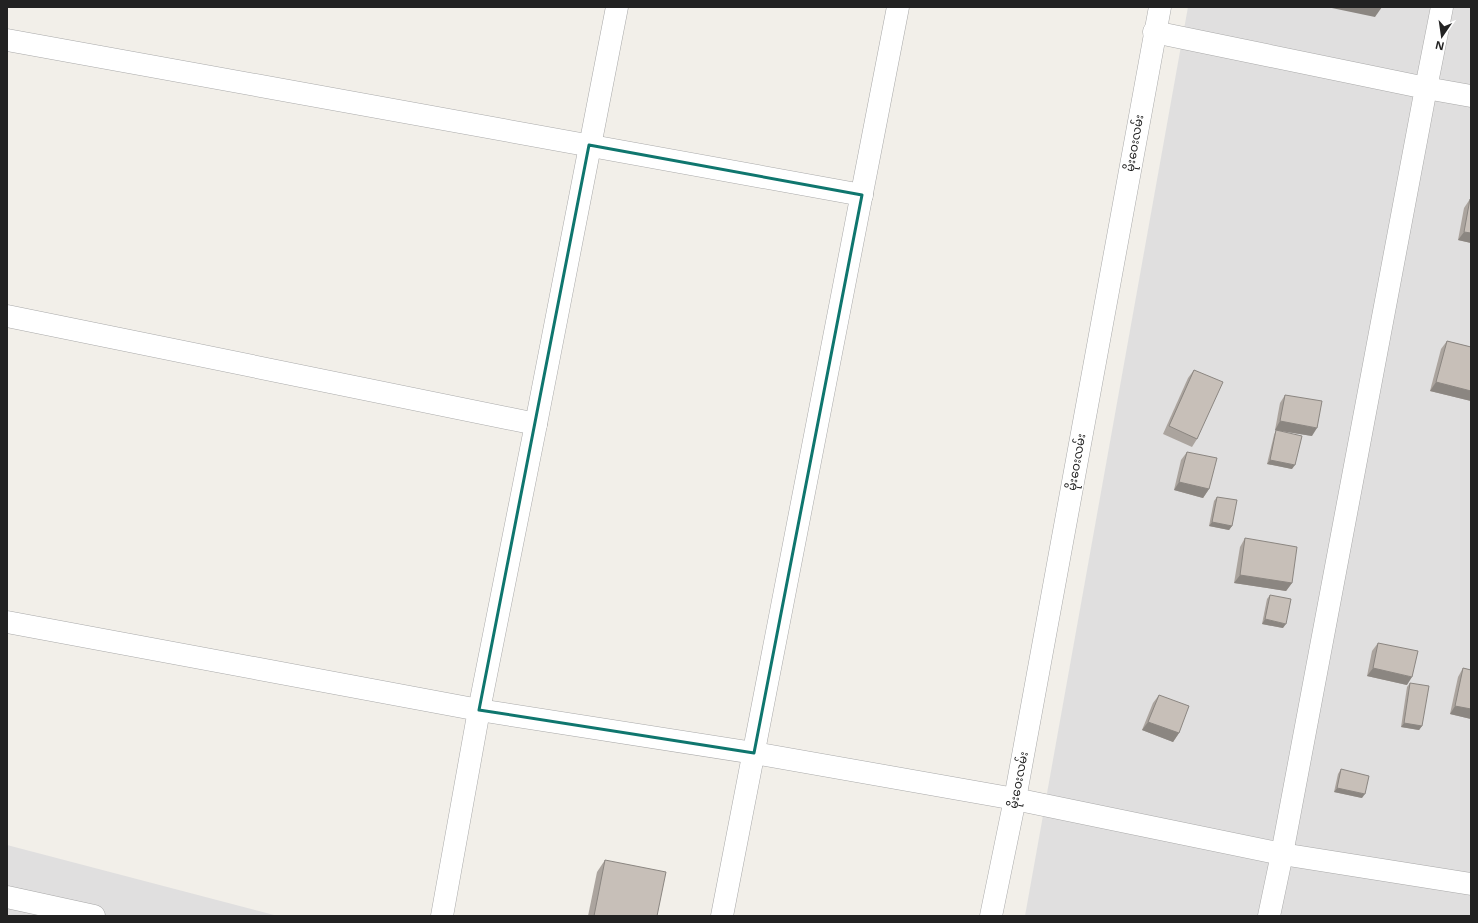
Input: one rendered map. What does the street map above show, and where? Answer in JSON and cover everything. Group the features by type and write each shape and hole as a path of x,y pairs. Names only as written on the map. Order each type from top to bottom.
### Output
{"street":[{"path":"442,916 479,710 536,424 616,7"},
{"path":"722,916 898,7"},
{"name":"မိုးဝေးလမ်း","path":"991,916 1015,799 1154,32 1160,7"},
{"path":"1270,916 1442,7"},
{"path":"1154,32 1471,96"},
{"path":"7,40 862,194"},
{"path":"7,316 536,424"},
{"path":"7,622 479,710 754,752 1015,799 1282,854 1471,884"},
{"path":"7,897 94,916"}],"highlighted area":[{"path":"589,145 862,195 754,753 479,710"}],"shaded area":[{"path":"1188,7 1471,7 1471,916 1025,916"},
{"path":"7,845 278,916 7,916"}],"building":[{"path":"1471,199 1471,233 1464,232"},
{"path":"1447,341 1471,347 1471,391 1436,382"},
{"path":"1194,370 1223,382 1197,439 1169,426"},
{"path":"1285,395 1322,401 1317,428 1280,421"},
{"path":"1276,430 1302,436 1295,465 1270,460"},
{"path":"1187,452 1217,458 1209,489 1179,482"},
{"path":"1217,497 1237,500 1232,526 1212,522"},
{"path":"1245,538 1297,547 1292,583 1240,575"},
{"path":"1270,595 1291,599 1286,624 1265,619"},
{"path":"1378,643 1418,651 1412,677 1373,668"},
{"path":"1463,668 1471,670 1471,709 1455,706"},
{"path":"1410,683 1429,686 1422,726 1404,723"},
{"path":"1159,695 1189,706 1179,733 1148,722"},
{"path":"1341,769 1369,776 1365,794 1337,788"},
{"path":"605,860 666,872 657,916 594,916"}]}
